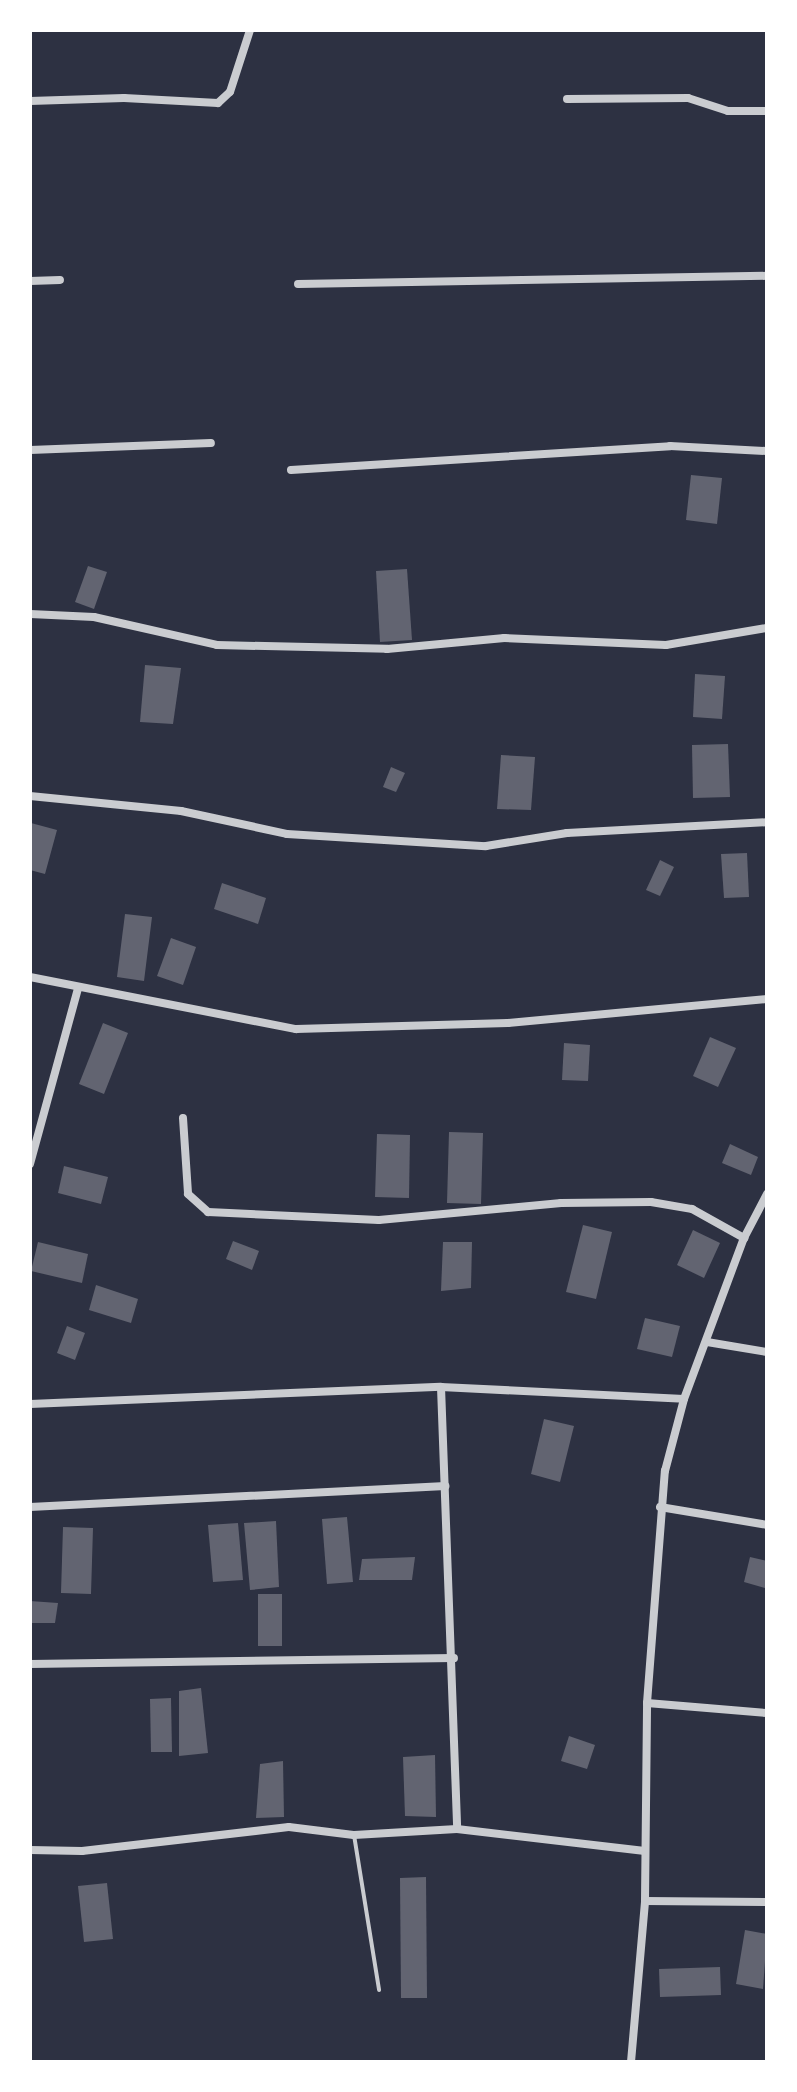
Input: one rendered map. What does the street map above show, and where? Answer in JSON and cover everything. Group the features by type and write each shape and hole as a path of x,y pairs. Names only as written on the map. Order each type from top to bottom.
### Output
{"street":[{"path":"30,101 124,98 218,103 230,92 250,30"},
{"path":"567,99 688,98 728,111 767,111"},
{"path":"298,284 767,276"},
{"path":"30,281 60,280"},
{"path":"30,450 211,443"},
{"path":"291,470 670,446 767,451"},
{"path":"30,614 94,617 217,645 387,649 504,638 666,645 767,628"},
{"path":"30,796 181,811 287,834 486,846 567,833 767,822"},
{"path":"30,977 78,989 296,1029 508,1023 767,999"},
{"path":"30,1164 78,989"},
{"path":"183,1118 188,1194 208,1212 379,1220 561,1203 651,1202 692,1209 744,1238"},
{"path":"631,2062 645,1901 643,1851 647,1703 660,1507 684,1399 744,1238 767,1194"},
{"path":"707,1342 767,1352"},
{"path":"30,1404 441,1387 684,1399"},
{"path":"441,1387 454,1658 457,1829"},
{"path":"30,1507 445,1486"},
{"path":"660,1507 767,1525"},
{"path":"30,1664 454,1658"},
{"path":"647,1703 767,1713"},
{"path":"30,1850 82,1851 289,1827 354,1835 457,1829 643,1851"},
{"path":"645,1901 767,1902"}],"lane":[{"path":"354,1835 379,1990"}],"building":[{"path":"691,475 722,478 717,524 686,520"},
{"path":"88,566 107,572 94,609 75,602"},
{"path":"407,569 412,640 380,642 376,571"},
{"path":"145,665 181,668 173,724 140,722"},
{"path":"695,674 725,676 722,719 693,717"},
{"path":"728,744 730,797 693,798 692,745"},
{"path":"501,755 535,757 531,810 497,809"},
{"path":"391,767 405,773 396,792 383,787"},
{"path":"31,823 57,830 45,874 30,870"},
{"path":"747,853 749,897 724,898 721,854"},
{"path":"660,860 674,867 660,896 646,890"},
{"path":"222,883 266,898 258,924 214,909"},
{"path":"125,914 152,917 144,981 117,977"},
{"path":"171,938 196,947 183,985 157,976"},
{"path":"103,1023 128,1033 104,1094 79,1084"},
{"path":"710,1037 736,1048 718,1087 693,1076"},
{"path":"564,1043 590,1045 588,1081 562,1080"},
{"path":"449,1132 483,1133 481,1204 447,1203"},
{"path":"377,1134 410,1135 409,1198 375,1197"},
{"path":"730,1144 758,1157 751,1175 722,1163"},
{"path":"64,1166 108,1177 101,1204 58,1193"},
{"path":"583,1225 612,1232 596,1299 566,1292"},
{"path":"693,1230 720,1243 704,1278 677,1265"},
{"path":"233,1241 259,1251 252,1270 226,1259"},
{"path":"38,1242 88,1254 82,1283 31,1271"},
{"path":"443,1242 472,1242 471,1288 441,1291"},
{"path":"96,1285 138,1299 131,1323 89,1310"},
{"path":"645,1318 680,1326 672,1357 637,1349"},
{"path":"67,1326 85,1333 75,1360 57,1353"},
{"path":"544,1419 574,1426 560,1482 531,1474"},
{"path":"347,1517 353,1582 327,1584 322,1519"},
{"path":"276,1521 279,1587 250,1590 244,1523"},
{"path":"238,1523 243,1580 213,1582 208,1525"},
{"path":"63,1527 93,1528 91,1594 61,1593"},
{"path":"415,1557 412,1580 359,1580 362,1559"},
{"path":"750,1557 767,1561 765,1588 744,1582"},
{"path":"258,1594 282,1594 282,1646 258,1646"},
{"path":"30,1601 58,1603 55,1623 30,1623"},
{"path":"201,1688 208,1753 179,1756 179,1691"},
{"path":"171,1698 172,1752 151,1752 150,1699"},
{"path":"569,1736 595,1745 587,1769 561,1761"},
{"path":"435,1755 436,1817 405,1816 403,1757"},
{"path":"283,1761 284,1817 256,1818 260,1764"},
{"path":"426,1877 427,1998 401,1998 400,1878"},
{"path":"107,1883 113,1939 84,1942 78,1886"},
{"path":"745,1930 767,1934 763,1989 736,1984"},
{"path":"720,1967 721,1995 660,1997 659,1969"}]}
